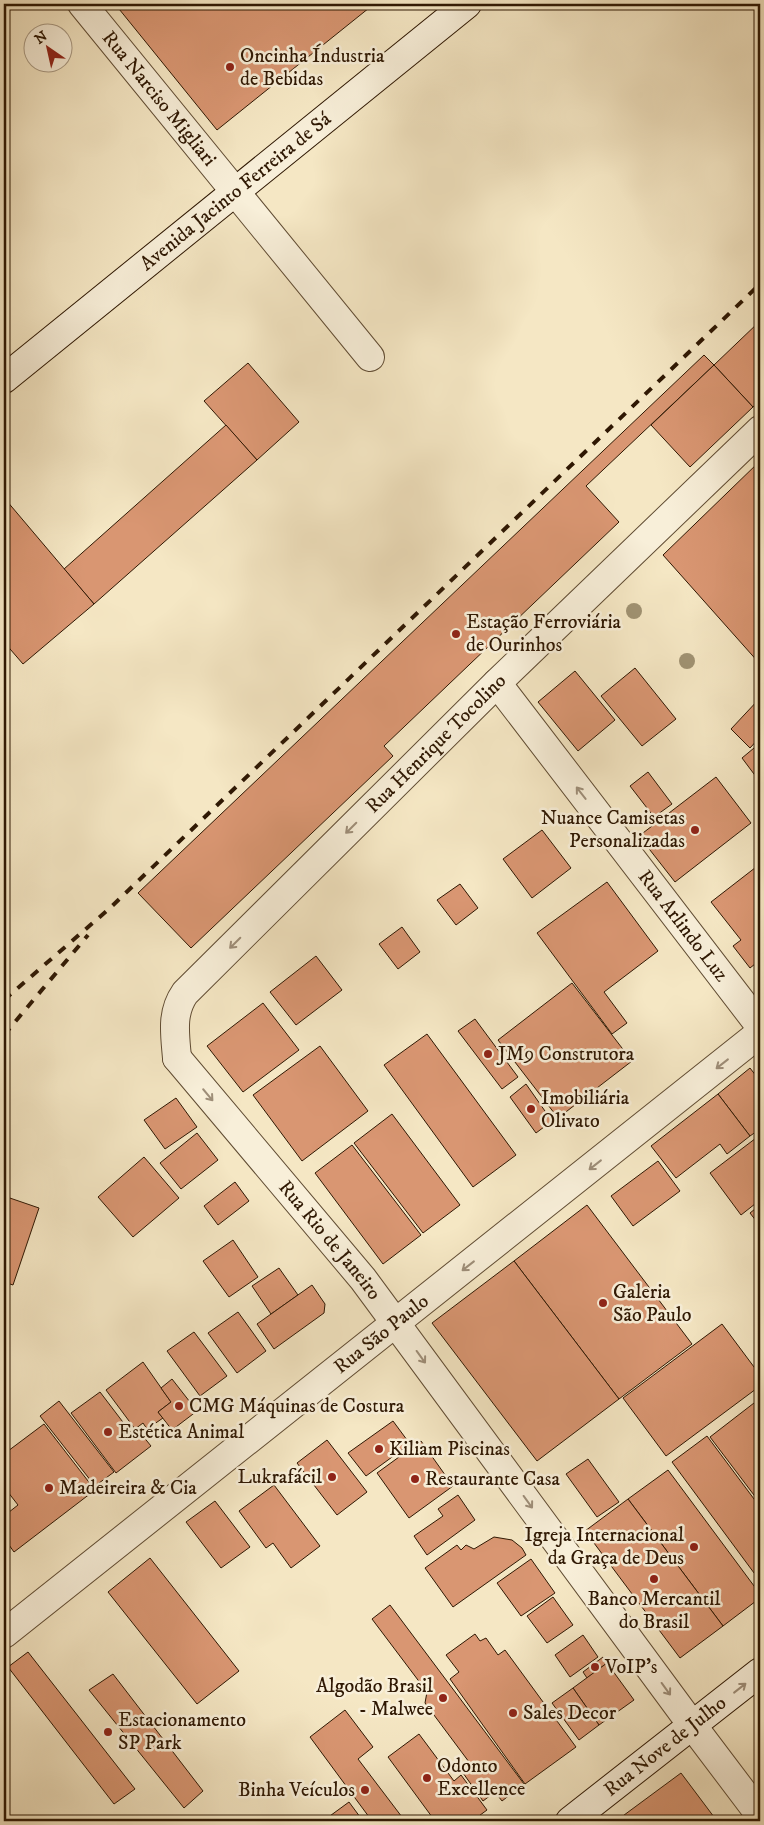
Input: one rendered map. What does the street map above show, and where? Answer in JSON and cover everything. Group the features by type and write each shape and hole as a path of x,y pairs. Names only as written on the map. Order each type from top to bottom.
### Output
{"street":[{"name":"Rua Narciso Migliari","path":"82,4 370,357"},
{"name":"Avenida Jacinto Ferreira de Sá","path":"4,379 467,4"},
{"name":"Rua Henrique Tocolino","path":"176,1058 174,1033 176,1010 185,993 497,683 760,430"},
{"name":"Rua Arlindo Luz","path":"497,683 760,1026"},
{"name":"Rua São Paulo","path":"4,1634 760,1033"},
{"name":"Rua Rio de Janeiro","path":"176,1058 356,1272 396,1323 692,1726 760,1815"},
{"name":"Rua Nove de Julho","path":"570,1821 760,1672"}],"building":[{"name":"Oncinha Índustria de Bebidas","path":"115,4 374,4 217,130"},
{"path":"760,321 760,401 753,407 714,365"},
{"name":"Estação Ferroviária de Ourinhos","path":"704,355 714,365 586,486 619,522 384,746 393,756 191,948 138,893"},
{"path":"248,363 299,422 257,460 204,401"},
{"path":"714,365 753,407 690,467 651,425"},
{"path":"226,425 257,460 94,604 64,569"},
{"path":"760,461 760,664 663,555"},
{"path":"6,500 94,604 23,664 4,642 4,502"},
{"path":"635,668 676,719 642,746 601,696"},
{"path":"575,671 615,720 578,751 538,702"},
{"path":"760,698 760,737 750,748 731,729"},
{"path":"760,743 760,782 742,758"},
{"path":"648,772 672,804 654,817 630,786"},
{"name":"Nuance Camisetas Personalizadas","path":"716,777 751,823 675,882 639,836"},
{"path":"542,830 571,868 532,898 503,859"},
{"path":"760,864 760,960 750,968 733,946 741,940 711,902"},
{"path":"607,882 658,951 604,992 627,1023 612,1034 537,933"},
{"path":"460,884 478,908 456,925 437,900"},
{"path":"402,927 420,952 398,969 379,944"},
{"path":"316,956 342,990 296,1025 270,992"},
{"path":"572,983 632,1061 558,1118 498,1040"},
{"path":"263,1003 299,1050 243,1092 207,1046"},
{"name":"JM9 Construtora","path":"475,1019 518,1077 502,1089 458,1031"},
{"path":"427,1034 516,1155 473,1187 384,1065"},
{"path":"320,1046 368,1111 302,1161 253,1095"},
{"path":"750,1068 760,1081 760,1129 750,1136 718,1094"},
{"name":"Imobiliária Olivato","path":"526,1084 552,1121 536,1133 510,1097"},
{"path":"718,1094 750,1136 727,1154 720,1144 676,1178 651,1146"},
{"path":"176,1098 197,1127 165,1149 144,1120"},
{"path":"392,1114 460,1205 423,1233 354,1143"},
{"path":"197,1133 218,1160 181,1189 160,1163"},
{"path":"760,1135 760,1200 741,1215 710,1173"},
{"path":"352,1145 421,1235 383,1264 315,1173"},
{"path":"144,1157 179,1198 133,1237 98,1197"},
{"path":"658,1161 680,1191 633,1226 611,1196"},
{"path":"235,1182 249,1201 218,1225 204,1206"},
{"path":"4,1196 39,1208 13,1285 4,1282"},
{"name":"Galeria São Paulo","path":"587,1205 692,1344 619,1399 514,1261"},
{"path":"760,1205 760,1226 750,1213"},
{"path":"233,1240 258,1277 229,1297 203,1261"},
{"path":"514,1261 619,1399 537,1461 432,1323"},
{"path":"279,1268 298,1295 271,1314 252,1286"},
{"path":"312,1285 325,1304 324,1313 274,1349 257,1324"},
{"path":"238,1312 266,1351 237,1373 208,1333"},
{"path":"722,1324 760,1375 760,1386 666,1456 623,1398"},
{"path":"194,1332 227,1376 200,1396 167,1351"},
{"path":"143,1362 171,1402 158,1412 163,1418 147,1429 143,1423 135,1429 106,1390"},
{"name":"CMG Máquinas de Costura","path":"172,1379 197,1411 172,1430 158,1412 171,1402 161,1388"},
{"name":"Estética Animal","path":"100,1392 132,1434 138,1430 151,1446 116,1473 71,1413"},
{"path":"59,1401 114,1472 95,1486 40,1416"},
{"path":"754,1403 760,1410 760,1503 710,1437"},
{"name":"Kiliam Piscinas","path":"393,1421 410,1444 366,1476 348,1453"},
{"name":"Madeireira & Cia","path":"44,1424 95,1490 14,1552 4,1538 4,1516 18,1505 4,1487 4,1454"},
{"path":"707,1436 760,1507 760,1581 672,1462"},
{"name":"Lukrafácil","path":"327,1440 367,1492 337,1515 297,1463"},
{"name":"Restaurante Casa","path":"421,1441 453,1486 409,1518 377,1473"},
{"path":"588,1459 619,1502 597,1517 566,1474"},
{"name":"Igreja Internacional da Graça de Deus","path":"668,1470 760,1594 760,1598 723,1626 628,1499"},
{"path":"274,1485 320,1546 291,1568 273,1543 266,1548 239,1511"},
{"path":"458,1495 475,1520 427,1555 414,1536 443,1516 438,1509"},
{"name":"Banco Mercantil do Brasil","path":"628,1499 723,1626 680,1658 585,1531"},
{"path":"215,1501 250,1547 221,1568 186,1522"},
{"path":"494,1537 512,1540 522,1548 526,1555 453,1607 425,1568 457,1545 461,1550 466,1545 474,1549"},
{"path":"150,1558 239,1671 197,1704 108,1592"},
{"path":"531,1559 555,1593 521,1616 497,1583"},
{"path":"553,1597 573,1625 547,1643 527,1616"},
{"name":"Algodão Brasil - Malwee","path":"390,1605 524,1784 502,1801 495,1792 483,1801 463,1773 472,1766 425,1703 427,1692 372,1619"},
{"name":"Sales Decor","path":"475,1634 480,1641 486,1638 498,1655 505,1650 576,1747 525,1784 450,1679 459,1672 446,1655"},
{"path":"583,1635 598,1657 570,1677 555,1655"},
{"path":"28,1652 135,1789 114,1804 8,1667"},
{"name":"VoIP's","path":"603,1657 607,1663 587,1678 583,1672"},
{"path":"607,1663 634,1700 599,1725 573,1688"},
{"path":"113,1674 203,1791 184,1808 89,1690"},
{"path":"573,1688 599,1725 579,1740 552,1703"},
{"name":"Binha Veículos","path":"345,1710 373,1747 358,1759 405,1821 372,1821 310,1737"},
{"name":"Odonto Excellence","path":"419,1734 454,1781 461,1775 487,1810 472,1821 435,1821 388,1757"},
{"path":"681,1773 717,1821 616,1821"},
{"path":"349,1802 363,1821 323,1821"}],"railway":[{"path":"4,1000 110,908 760,284"},
{"path":"4,1035 88,935"}],"place":[{"name":"Oncinha Índustria de Bebidas","path":"230,67"},
{"name":"Estação Ferroviária de Ourinhos","path":"456,634"},
{"name":"Nuance Camisetas Personalizadas","path":"695,830"},
{"name":"JM9 Construtora","path":"488,1054"},
{"name":"Imobiliária Olivato","path":"531,1109"},
{"name":"Galeria São Paulo","path":"603,1303"},
{"name":"CMG Máquinas de Costura","path":"179,1406"},
{"name":"Estética Animal","path":"108,1432"},
{"name":"Kiliam Piscinas","path":"379,1449"},
{"name":"Lukrafácil","path":"332,1477"},
{"name":"Restaurante Casa","path":"415,1479"},
{"name":"Madeireira & Cia","path":"49,1488"},
{"name":"Igreja Internacional da Graça de Deus","path":"694,1547"},
{"name":"Banco Mercantil do Brasil","path":"654,1579"},
{"name":"VoIP's","path":"595,1667"},
{"name":"Algodão Brasil - Malwee","path":"443,1698"},
{"name":"Sales Decor","path":"513,1713"},
{"name":"Estacionamento SP Park","path":"108,1732"},
{"name":"Odonto Excellence","path":"427,1778"},
{"name":"Binha Veículos","path":"365,1790"}]}
